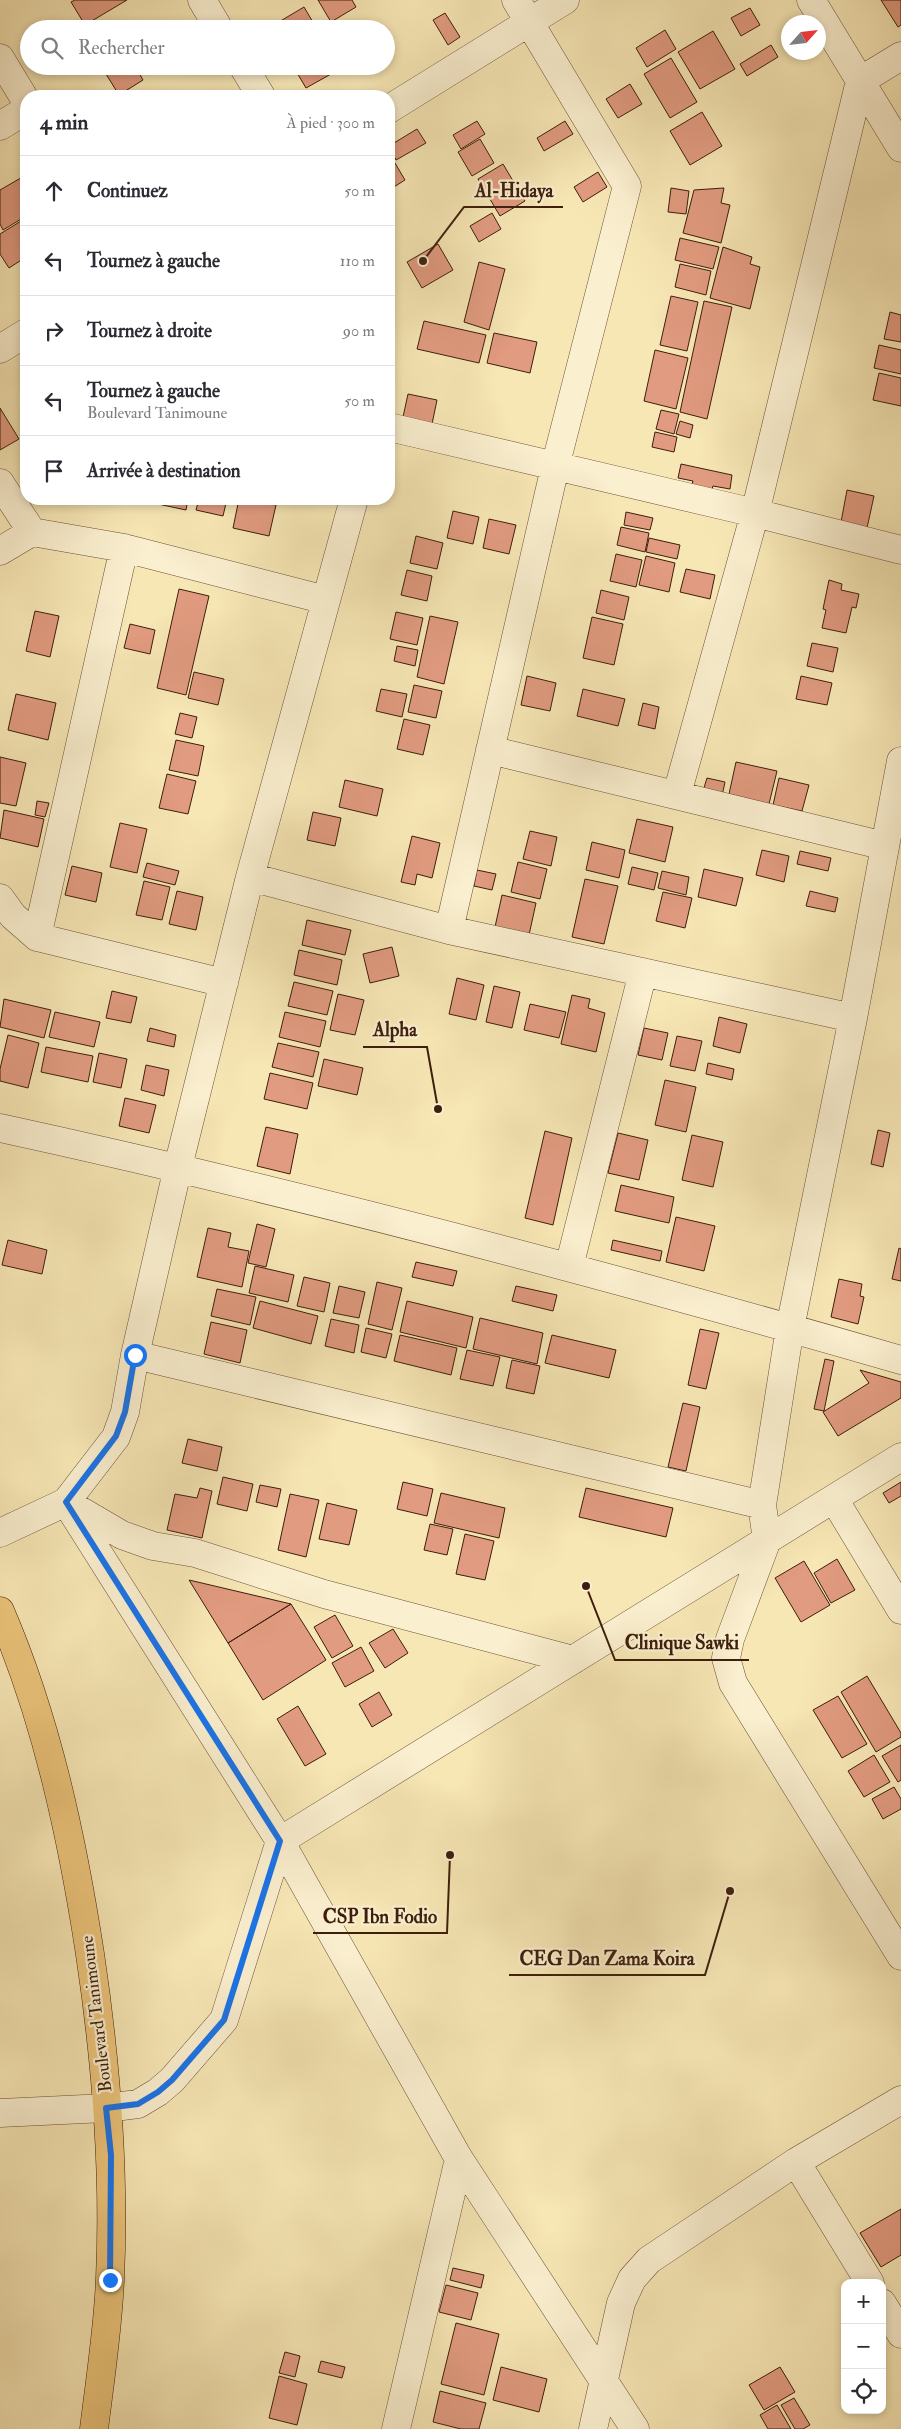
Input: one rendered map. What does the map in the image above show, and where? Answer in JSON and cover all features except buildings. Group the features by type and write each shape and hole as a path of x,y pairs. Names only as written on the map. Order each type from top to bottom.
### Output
{"main road":[{"name":"Boulevard Tanimoune","path":"0,1611 31,1689 76,1865 102,2034 111,2155 110,2280 94,2429"}],"street":[{"path":"202,0 214,20"},
{"path":"395,105 523,11 565,0"},
{"path":"811,0 901,148"},
{"path":"449,930 555,467 627,186 523,11"},
{"path":"677,794 755,513 860,80 901,56"},
{"path":"0,58 20,92"},
{"path":"248,75 257,90"},
{"path":"0,126 20,114"},
{"path":"395,428 755,513 901,550"},
{"path":"0,483 32,532"},
{"path":"0,1533 66,1502 116,1436 125,1412 135,1355 178,1167 250,877 352,505"},
{"path":"0,551 32,532 124,548 326,600"},
{"path":"37,938 124,548"},
{"path":"490,750 885,846"},
{"path":"901,761 853,1018 790,1328 762,1505 767,1540 726,1658 733,1683 901,1956"},
{"path":"250,877 449,930 853,1018"},
{"path":"0,898 13,916 37,938 224,983"},
{"path":"569,1267 643,972"},
{"path":"0,1128 178,1167 569,1267 901,1360"},
{"path":"135,1355 762,1505"},
{"path":"0,2113 106,2108 138,2104 158,2092 172,2080 224,2020 280,1841 901,1457"},
{"path":"834,1499 901,1610"},
{"path":"66,1502 122,1535 153,1546 194,1553 324,1594 573,1660"},
{"path":"66,1502 280,1841 459,2159 635,2429"},
{"path":"593,2429 621,2303 632,2279 649,2260 796,2162 901,2100"},
{"path":"396,2429 459,2159"},
{"path":"796,2162 868,2279"}],"place":[{"name":"Al-Hidaya","path":"423,261"},
{"name":"Alpha","path":"438,1109"},
{"name":"Clinique Sawki","path":"586,1586"},
{"name":"CSP Ibn Fodio","path":"450,1855"},
{"name":"CEG Dan Zama Koira","path":"730,1891"}],"route":[{"path":"110,2280 111,2155 106,2108 138,2104 158,2092 172,2080 224,2020 280,1841 66,1502 116,1436 125,1412 135,1355"}]}
